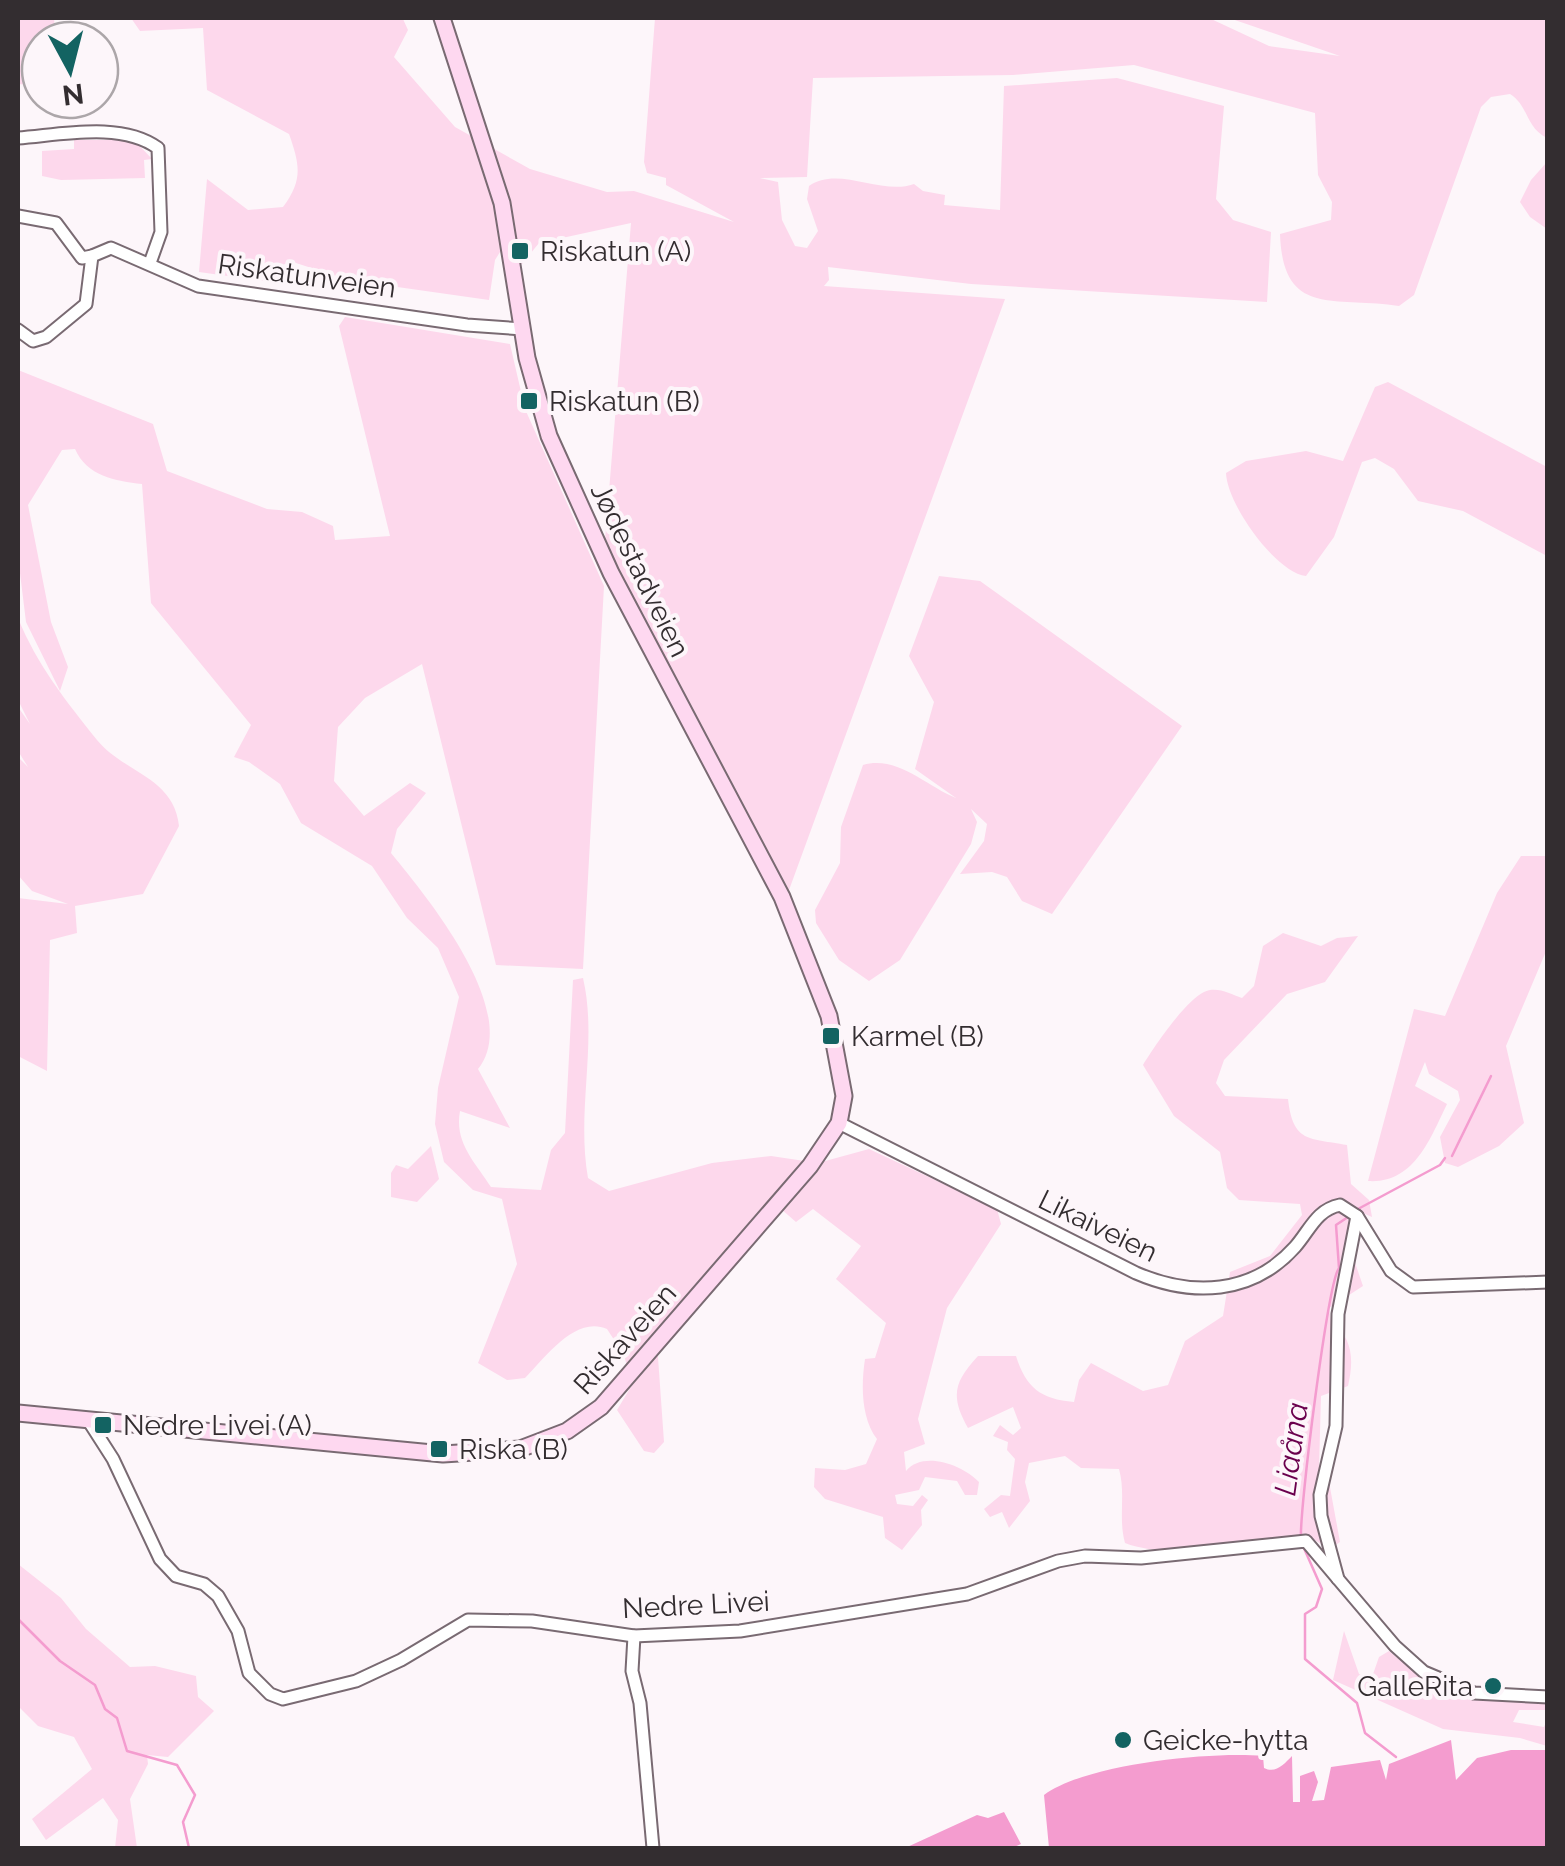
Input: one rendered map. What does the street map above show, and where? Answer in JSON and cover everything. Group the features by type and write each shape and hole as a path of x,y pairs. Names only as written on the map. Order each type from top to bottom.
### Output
{"main road":[{"name":"Jødestadveien","path":"442,18 502,203 539,405 583,515 800,938 839,1053 844,1096 839,1124"},
{"name":"Riskaveien","path":"18,1413 443,1454 497,1453 543,1442 590,1416 620,1389 810,1166 839,1124"}],"street":[{"path":"18,138 112,133 144,138 158,148 161,232 150,263"},
{"path":"18,216 56,223 82,258 92,256 86,304 46,337 33,341 18,330"},
{"name":"Riskatunveien","path":"92,256 111,248 198,286 232,292 524,329"},
{"name":"Likaiveien","path":"839,1124 1136,1273 1176,1288 1220,1290 1238,1284 1284,1258 1323,1211 1340,1205 1357,1216"},
{"path":"1357,1216 1391,1271 1414,1286 1548,1282"},
{"path":"1357,1216 1338,1314 1336,1426 1320,1495 1321,1516 1338,1578 1394,1646 1424,1672 1474,1693 1548,1697"},
{"name":"Nedre Livei","path":"88,1420 114,1459 160,1559 176,1576 204,1584 218,1596 238,1631 249,1673 280,1698 356,1681 468,1620 532,1621 634,1636 772,1628 967,1594 1058,1561 1087,1556 1141,1558 1306,1541 1338,1578"},
{"path":"634,1636 632,1671 640,1704 653,1848"}],"shaded area":[{"path":"18,18 54,18 20,20 18,84"},
{"path":"131,18 403,19 408,30 394,57 455,127 530,169 607,192 634,191 734,222 666,185 666,178 647,173 644,162 655,18 1209,18 1269,46 1340,56 1229,18 1547,18 1547,138 1510,94 1491,97 1481,107 1414,295 1399,306 1333,301 1302,291 1291,279 1283,261 1280,234 1331,220 1332,202 1318,175 1315,113 1134,65 1013,75 813,78 807,177 760,178 778,182 782,220 795,246 807,248 818,231 807,199 809,186 821,180 847,179 901,187 914,184 923,191 945,195 944,205 1000,210 1004,86 1117,78 1224,106 1216,199 1233,220 1271,232 1267,302 971,284 828,267 829,280 824,286 1005,299 785,901 605,540 631,223 539,243 522,264 500,252 495,260 489,300 348,280 293,262 270,282 199,272 207,179 248,210 283,207 297,180 296,155 289,134 207,90 203,28 140,31"},
{"path":"74,140 134,140 152,159 144,160 145,178 61,180 42,176 42,151 74,149"},
{"path":"1547,162 1547,229 1530,217 1520,202 1531,180"},
{"path":"345,317 510,344 525,409 604,586 583,969 496,965 422,664 365,698 338,727 334,781 364,816 410,783 426,793 397,829 391,853 446,926 480,988 488,1018 489,1045 478,1069 510,1128 460,1111 463,1143 491,1187 541,1190 551,1150 565,1133 573,980 583,978 588,1027 584,1127 588,1178 609,1191 712,1163 771,1156 818,1163 869,1149 997,1209 1001,1224 947,1308 918,1419 925,1444 904,1452 906,1471 922,1461 943,1462 979,1482 977,1495 965,1495 957,1481 925,1477 919,1490 895,1495 897,1504 913,1506 922,1495 928,1500 921,1510 922,1525 902,1550 885,1538 883,1517 825,1499 814,1487 815,1468 845,1470 866,1464 877,1439 865,1411 864,1369 865,1359 875,1358 886,1323 836,1279 861,1246 813,1209 796,1222 773,1202 657,1343 664,1442 654,1453 644,1451 617,1410 632,1385 624,1355 607,1329 595,1326 572,1333 525,1378 507,1380 478,1363 517,1264 502,1199 473,1190 444,1162 435,1124 438,1088 459,997 438,948 407,918 372,866 301,823 280,784 249,762 234,757 251,725 151,603 142,484 103,476 87,465 75,449 62,450 28,505 51,622 68,667 60,691 26,622 18,557 18,370 153,424 167,471 267,509 302,512 333,526 335,540 390,536 339,326"},
{"path":"1388,382 1547,467 1547,556 1463,511 1418,501 1394,469 1375,458 1362,462 1334,537 1306,576 1294,572 1267,550 1235,502 1226,473 1246,461 1306,451 1343,461 1375,387"},
{"path":"939,576 980,581 1182,726 1052,914 1022,901 1007,877 992,872 960,874 984,841 987,824 971,809 977,822 971,844 900,960 869,981 839,960 816,923 815,910 840,863 841,827 863,765 888,764 956,798 915,769 934,702 909,656"},
{"path":"18,618 43,667 74,711 108,751 158,786 175,810 179,826 143,894 75,906 77,933 50,940 47,1071 18,1056 18,898 68,904 32,891 18,875 18,757 28,767 18,751 18,707 30,724 18,700"},
{"path":"1521,856 1548,856 1547,949 1506,1046 1524,1123 1499,1146 1458,1167 1445,1163 1440,1137 1460,1100 1458,1091 1429,1074 1425,1062 1415,1086 1447,1104 1441,1117 1427,1145 1409,1167 1384,1180 1368,1181 1414,1009 1445,1016 1497,893"},
{"path":"1283,933 1321,946 1337,938 1358,936 1325,982 1287,994 1224,1060 1216,1083 1225,1096 1288,1099 1294,1124 1305,1136 1347,1145 1351,1184 1369,1200 1372,1217 1351,1208 1350,1248 1363,1286 1329,1308 1331,1321 1344,1335 1350,1350 1348,1386 1321,1396 1319,1468 1329,1482 1340,1542 1330,1549 1313,1539 1300,1538 1187,1550 1125,1543 1119,1469 1081,1468 1065,1456 1029,1463 1025,1482 1030,1501 1009,1528 1002,1512 990,1517 984,1509 1001,1495 1010,1496 1015,1459 1007,1450 1008,1442 993,1436 1000,1425 1013,1435 1021,1428 1013,1407 968,1428 957,1390 978,1356 1016,1356 1036,1390 1074,1402 1079,1380 1091,1363 1143,1391 1168,1385 1185,1341 1223,1316 1230,1272 1270,1256 1302,1215 1300,1204 1239,1200 1227,1188 1220,1152 1174,1116 1143,1065 1170,1025 1196,997 1214,990 1242,998 1254,986 1263,946"},
{"path":"431,1146 439,1179 417,1202 391,1197 391,1173 396,1165 408,1169"},
{"path":"18,1564 61,1598 86,1629 130,1667 155,1666 196,1676 198,1697 214,1711 168,1757 147,1755 148,1764 130,1799 137,1848 115,1848 118,1820 103,1798 46,1840 32,1819 92,1769 74,1737 38,1726 18,1706"},
{"path":"1344,1631 1359,1674 1372,1677 1379,1657 1389,1651 1426,1677 1463,1692 1547,1701 1547,1710 1519,1710 1513,1722 1544,1727 1547,1720 1547,1746 1520,1738 1443,1729 1333,1680"},
{"path":"1451,1740 1456,1780 1477,1758 1511,1750 1547,1750 1547,1848 1049,1848 1044,1795 1088,1775 1150,1762 1241,1755 1263,1756 1264,1768 1272,1770 1292,1756 1293,1802 1300,1802 1300,1776 1314,1771 1318,1782 1312,1801 1324,1800 1331,1767 1380,1760 1386,1780 1389,1764"},
{"path":"1004,1812 1021,1844 1012,1848 905,1848 977,1815 988,1818"}],"waterway":[{"name":"Liaåna","path":"1452,1156 1491,1076"},
{"name":"Liaåna","path":"1358,1209 1440,1165 1445,1158"},
{"name":"Liaåna","path":"1301,1539 1315,1398 1339,1268 1336,1225 1348,1217"},
{"name":"Liaåna","path":"1303,1546 1322,1589 1316,1607 1305,1614 1305,1659 1357,1703 1365,1733 1396,1757"},
{"path":"18,1619 60,1661 95,1685 105,1709 117,1718 127,1751 177,1765 195,1795 183,1822 189,1848"}],"place":[{"name":"Riskatun (A)","path":"520,251"},
{"name":"Riskatun (B)","path":"529,401"},
{"name":"Karmel (B)","path":"831,1036"},
{"name":"Nedre Livei (A)","path":"103,1425"},
{"name":"Riska (B)","path":"439,1449"},
{"name":"GalleRita","path":"1493,1686"},
{"name":"Geicke-hytta","path":"1123,1740"}]}
